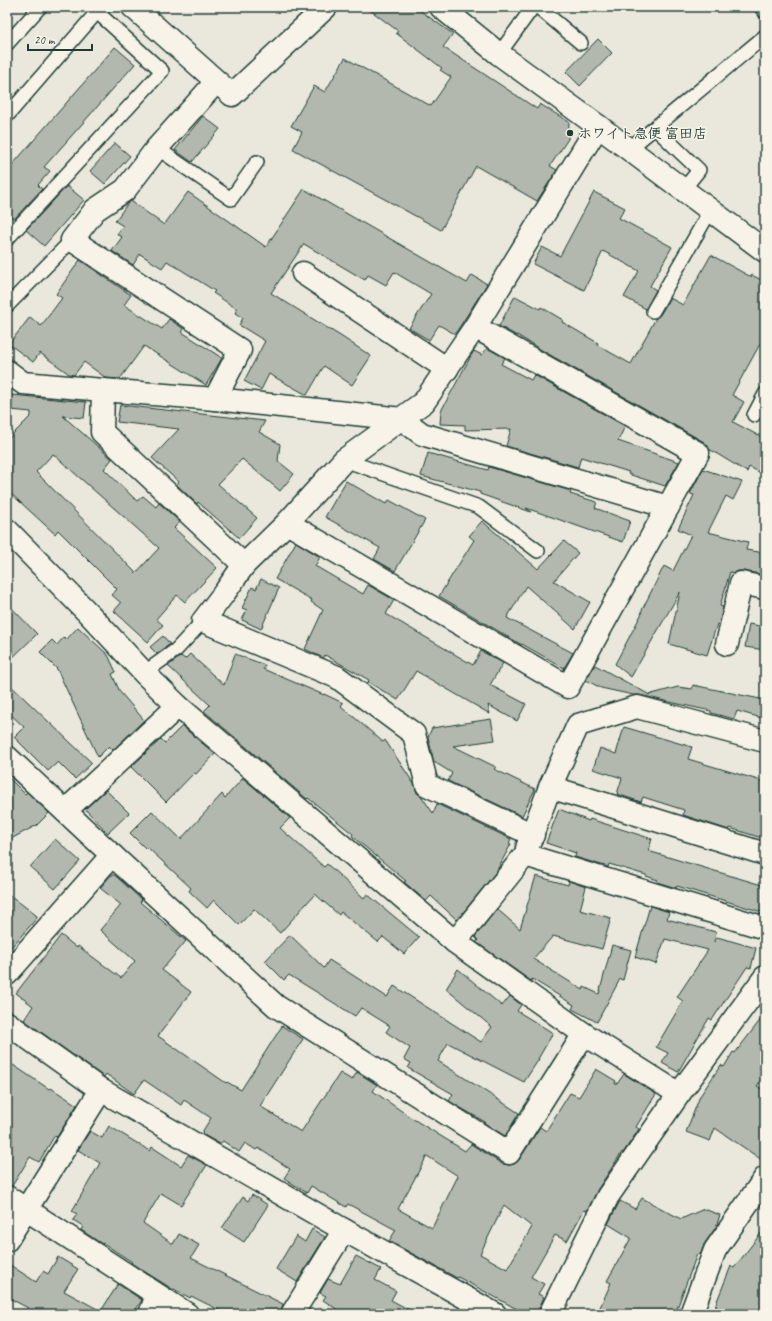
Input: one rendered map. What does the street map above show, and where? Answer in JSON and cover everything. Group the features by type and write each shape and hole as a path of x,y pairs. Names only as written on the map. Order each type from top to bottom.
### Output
{"street":[{"path":"133,7 232,96 326,7"},
{"path":"441,7 499,54 765,251"},
{"path":"215,399 240,350 72,240 95,210 125,190 157,148 216,82"},
{"path":"533,835 427,785 414,734 337,678 203,621 244,565 287,523 344,460 424,402 476,327 598,126"},
{"path":"303,273 447,369"},
{"path":"287,523 568,687 698,453 476,327"},
{"path":"7,370 23,383 215,399 402,419 422,434 668,507"},
{"path":"104,390 102,432 244,565"},
{"path":"7,530 144,673 178,706 455,942 584,1034 679,1094"},
{"path":"727,644 741,583 765,588"},
{"path":"65,811 178,706"},
{"path":"455,942 524,855 533,835 550,787 578,725 637,708 765,740"},
{"path":"7,757 276,1006 509,1153 584,1034"},
{"path":"550,787 765,854"},
{"path":"7,974 112,855"},
{"path":"524,855 765,928"},
{"path":"550,1314 608,1196 679,1094 765,977"},
{"path":"7,1023 101,1090 344,1230 495,1314"},
{"path":"7,1240 101,1090"},
{"path":"691,1314 715,1250 765,1178"},
{"path":"7,1197 26,1209 153,1304 187,1314"},
{"path":"292,1314 344,1230"}],"lane":[{"path":"7,44 40,7"},
{"path":"499,54 533,7"},
{"path":"538,7 582,43"},
{"path":"761,7 765,12"},
{"path":"7,116 97,9 162,71 7,239"},
{"path":"630,150 765,36"},
{"path":"656,128 699,170 683,190"},
{"path":"157,148 230,199 257,162"},
{"path":"653,311 710,211"},
{"path":"7,306 72,240"},
{"path":"754,415 765,394"},
{"path":"344,460 479,507 538,551"},
{"path":"144,673 176,650 203,621"}],"building":[{"path":"366,7 415,7 453,34 443,47 537,109 540,104 569,122 568,139 550,166 557,170 537,201 476,166 441,230 293,149 302,132 291,126 314,86 325,92 345,58 431,106 451,77 440,70 442,68 396,33 398,31"},
{"path":"598,39 612,53 580,86 566,72"},
{"path":"115,47 135,64 44,167 50,171 38,185 42,189 14,219 7,213 7,171"},
{"path":"203,116 220,129 192,162 175,150"},
{"path":"115,143 130,156 105,184 90,171"},
{"path":"67,186 84,200 44,246 26,230"},
{"path":"304,189 467,283 472,275 487,284 455,334 439,325 429,340 409,328 431,294 394,272 386,285 368,275 365,280 304,244 271,293 371,356 352,385 324,366 307,395 269,374 261,390 244,381 265,341 239,325 243,318 235,313 237,309 213,293 215,291 167,261 162,268 140,254 133,265 112,251 122,237 117,234 123,226 115,221 128,203 131,201 164,225 188,192 266,247"},
{"path":"594,192 625,208 619,218 672,247 650,286 656,290 646,309 624,297 639,271 603,251 584,290 533,264 542,247 560,256"},
{"path":"711,255 751,277 752,275 765,282 765,335 732,395 744,402 733,422 765,439 765,475 749,467 747,472 709,449 704,442 499,326 515,296 540,309 541,307 563,320 562,322 598,343 597,345 631,364 656,318 660,315 670,298 683,305"},
{"path":"80,260 131,295 124,305 162,329 169,319 184,329 182,332 222,358 206,385 144,346 120,379 106,378 84,362 74,375 69,374 40,353 33,362 9,344 30,317 41,326 62,298 56,294"},
{"path":"487,348 505,358 501,364 531,380 534,375 625,426 618,441 679,462 665,486 628,474 629,472 581,457 578,467 506,446 511,429 465,430 465,425 440,424 441,411 472,354 474,351 482,355"},
{"path":"12,395 86,402 84,418 63,416 112,459 104,469 137,501 143,496 156,507 159,503 180,522 174,528 217,568 185,602 177,595 156,619 163,625 148,642 114,611 121,603 112,595 117,589 58,530 55,534 7,490 7,440 31,416 31,412 11,410","holes":["53,454 159,548 136,573 36,472"]},
{"path":"120,405 265,421 259,432 280,444 278,461 294,474 280,491 242,459 218,484 257,518 239,538 198,502 197,504 176,484 179,482 152,458 179,429 117,422"},
{"path":"428,453 488,470 489,467 571,491 570,494 597,502 595,508 630,521 623,542 526,508 531,512 480,494 480,492 421,476"},
{"path":"703,469 742,482 733,500 726,496 708,532 748,542 746,550 765,553 765,575 744,571 734,573 730,572 720,606 723,607 719,625 717,624 707,655 669,644 680,592 631,677 615,664 642,613 641,612 664,566 673,571 691,535 678,529 694,495 690,494"},
{"path":"346,481 386,504 389,500 425,520 395,571 374,559 380,548 325,517"},
{"path":"482,521 538,569 564,541 578,553 554,581 590,602 575,629 526,586 507,618 573,653 564,668 439,596 474,540 469,536"},
{"path":"296,542 320,557 315,566 363,594 368,585 394,600 386,614 473,665 481,651 503,663 490,685 526,704 517,721 488,705 490,714 416,671 398,700 368,682 369,680 325,655 323,658 305,649 323,610 311,602 312,600 275,579"},
{"path":"261,579 279,588 261,629 242,620 247,610 242,608 252,587 256,589"},
{"path":"7,603 37,634 7,663"},
{"path":"749,624 765,627 765,650 745,647"},
{"path":"78,627 108,655 116,672 112,674 120,692 144,720 113,750 109,746 98,757 57,669 40,652 52,640 57,645 64,637 66,640"},
{"path":"163,636 170,644 157,654 150,647"},
{"path":"190,654 224,685 235,654 265,665 263,669 343,703 341,706 383,742 385,740 414,784 417,793 422,797 433,813 437,804 511,839 509,843 511,844 496,872 457,920 431,896 426,901 404,882 406,881 352,836 353,834 308,798 307,799 204,711 210,705 168,666 181,656 185,659"},
{"path":"595,665 648,695 678,687 692,689 693,685 765,700 765,719 737,711 734,719 711,713 711,711 601,688 586,680"},
{"path":"7,682 92,763 75,779 58,762 48,771 14,737 24,727 7,711"},
{"path":"491,719 495,740 453,746 496,767 494,769 535,789 522,816 448,781 452,773 434,762 428,737 432,728"},
{"path":"182,726 215,754 166,802 131,767 161,739 165,743"},
{"path":"624,727 692,747 688,759 765,782 765,839 730,828 729,830 683,815 684,810 643,797 641,802 617,794 622,778 593,769 600,748 616,754"},
{"path":"7,776 25,794 27,792 49,813 37,825 7,841"},
{"path":"243,778 290,818 280,828 324,867 327,864 364,898 367,894 419,937 404,954 383,937 378,942 341,912 339,915 315,894 280,933 254,909 239,925 214,900 207,908 189,891 191,888 130,833 152,811 181,839 222,794 225,798"},
{"path":"106,790 129,813 108,833 85,809"},
{"path":"559,809 589,821 590,819 652,839 648,851 765,886 765,913 677,886 676,888 657,882 658,880 646,875 609,864 608,867 575,857 576,853 546,843"},
{"path":"55,839 80,861 55,889 30,867"},
{"path":"111,875 114,875 142,900 140,902 186,941 162,970 191,992 158,1036 226,1083 227,1082 241,1090 282,1026 303,1039 260,1106 301,1132 340,1073 352,1080 357,1072 377,1085 373,1091 410,1117 465,1151 471,1144 502,1164 509,1165 514,1164 519,1160 540,1127 546,1131 570,1093 579,1097 596,1069 616,1081 615,1084 617,1084 624,1074 656,1094 636,1127 639,1129 598,1189 587,1211 584,1210 567,1241 555,1235 531,1277 544,1284 538,1294 544,1297 538,1314 526,1314 389,1241 396,1230 348,1204 346,1207 311,1186 307,1193 284,1178 290,1169 258,1148 256,1150 245,1143 239,1152 223,1141 220,1144 202,1134 211,1118 184,1100 181,1105 144,1080 134,1094 106,1074 104,1077 24,1020 33,1006 16,993 61,935 77,948 78,946 121,978 135,961 100,930 121,905 100,888","holes":["427,1156 458,1176 432,1228 398,1209","504,1205 532,1227 507,1269 480,1254"]},
{"path":"536,876 568,885 569,881 586,887 580,910 611,918 602,949 553,936 533,959 583,990 584,987 599,994 612,945 631,950 623,980 620,979 597,1022 572,1009 574,1005 532,979 531,981 476,942 478,940 475,937 497,909 520,929"},
{"path":"7,893 37,916 37,918 7,952"},
{"path":"650,906 669,912 667,919 716,932 714,942 717,937 756,948 751,968 747,967 712,1020 709,1018 678,1072 662,1063 668,1053 656,1047 683,1001 677,997 708,950 665,939 656,964 635,957"},
{"path":"290,935 324,968 329,960 387,997 394,986 481,1042 492,1027 446,989 458,969 502,1006 510,996 521,1005 517,1011 553,1033 524,1082 448,1043 438,1061 519,1113 505,1136 484,1123 485,1122 449,1101 453,1094 408,1068 411,1063 404,1059 410,1048 386,1032 390,1026 361,1008 355,1016 289,975 284,980 265,961"},
{"path":"765,1014 765,1074 757,1086 765,1091 765,1162 715,1128 710,1141 686,1132 700,1096 721,1065 724,1067 733,1052 735,1053"},
{"path":"7,1061 49,1089 51,1088 77,1105 57,1137 55,1135 39,1162 30,1157 12,1186 7,1185"},
{"path":"109,1126 150,1151 152,1147 181,1166 188,1155 207,1165 181,1205 161,1193 143,1223 173,1244 179,1234 199,1245 191,1258 283,1304 280,1314 227,1314 191,1296 190,1298 174,1290 81,1230 83,1226 73,1220 77,1214 72,1211 100,1163 78,1150 90,1131 102,1138"},
{"path":"252,1195 268,1205 244,1242 222,1228 243,1197 248,1201"},
{"path":"642,1198 681,1219 704,1209 720,1215 716,1227 705,1243 700,1255 697,1254 675,1314 597,1314 611,1283 607,1281 631,1238 608,1224 620,1201 635,1209"},
{"path":"765,1228 765,1314 713,1314 731,1266 734,1268"},
{"path":"312,1229 325,1237 297,1282 276,1269 296,1236 305,1242"},
{"path":"356,1256 381,1269 375,1280 396,1291 391,1300 417,1314 344,1314 323,1300 326,1296 320,1293 328,1279 340,1284"},
{"path":"58,1257 78,1269 64,1291 101,1311 118,1284 142,1300 133,1314 25,1314 28,1308 7,1297 7,1263 36,1282 43,1271 48,1274"}],"place":[{"name":"ホワイト急便 富田店","path":"570,133"}]}
